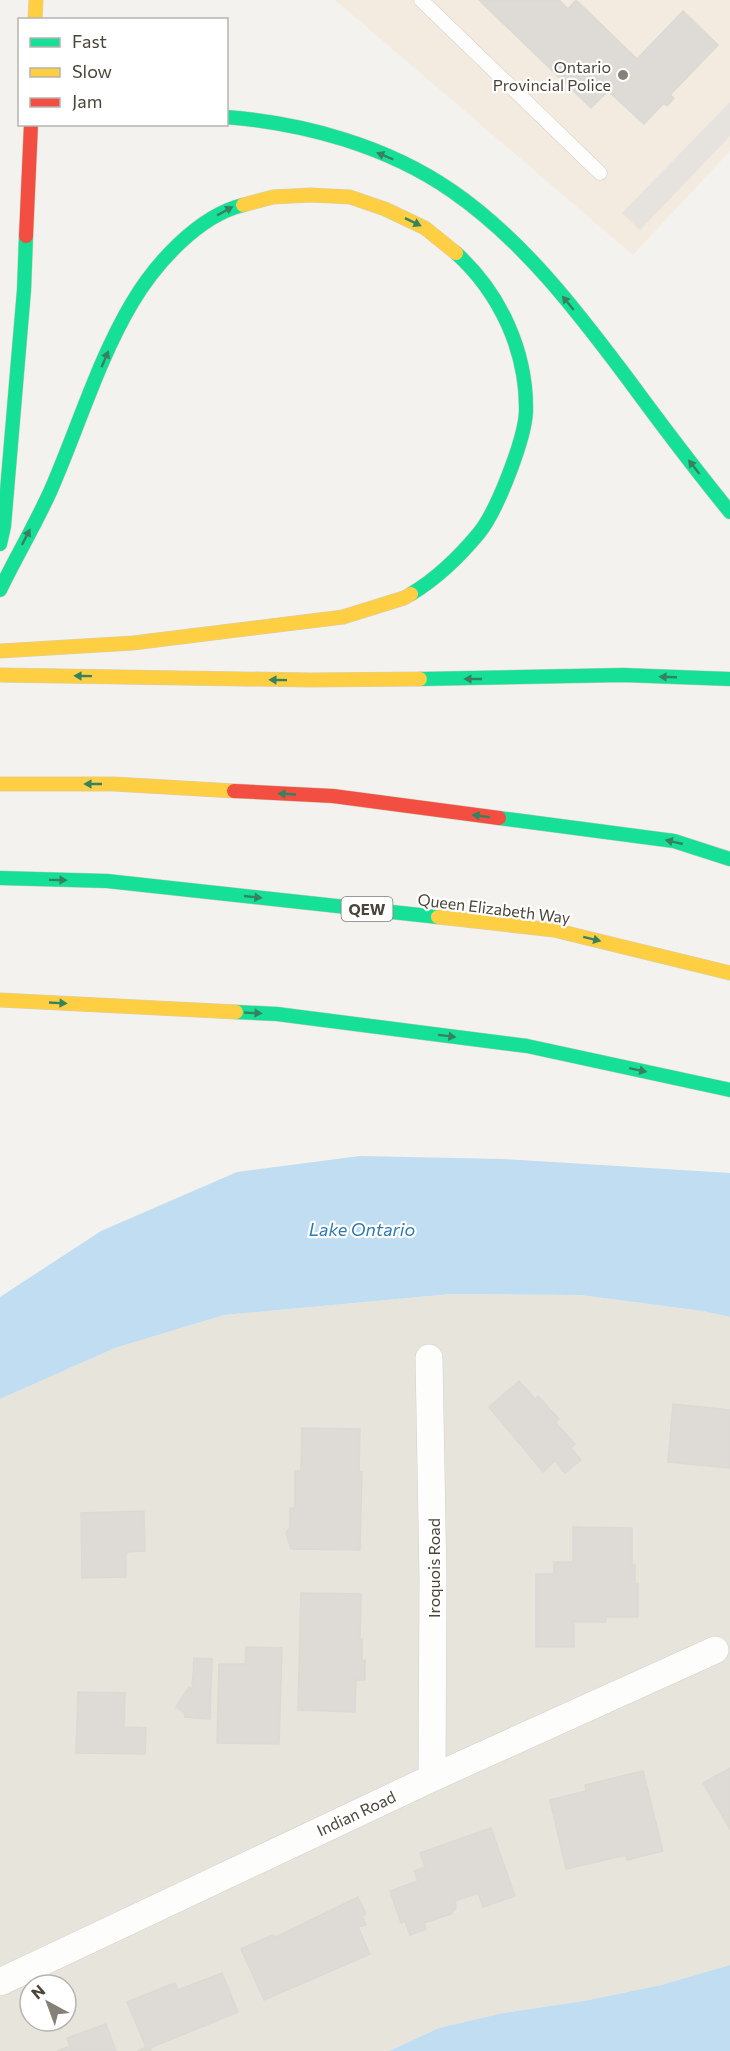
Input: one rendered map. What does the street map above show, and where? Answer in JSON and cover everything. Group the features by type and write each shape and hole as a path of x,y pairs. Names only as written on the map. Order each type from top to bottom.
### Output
{"main road":[{"path":"35,18 36,0"},
{"path":"228,117 296,126 355,143 411,167 466,202 514,243 561,294 730,512"},
{"path":"0,544 4,526 24,290 31,126"},
{"path":"0,590 49,493 108,351 132,302 168,254 197,227 234,207 273,197 311,195 350,197 385,209 425,228 458,255 486,285 505,315 522,364 526,412 516,457 499,497 480,532 429,583 404,598 343,617 133,643 0,651"},
{"path":"0,675 310,680 504,679 623,675 728,679"},
{"path":"0,784 114,784 333,796 674,841 730,859"},
{"name":"Queen Elizabeth Way","path":"0,878 107,881 554,930 730,973"},
{"path":"0,1000 288,1016 527,1046 730,1090"}],"street":[{"name":"Iroquois Road","path":"429,1358 433,1579 432,1778"},
{"name":"Indian Road","path":"0,1982 432,1778 715,1650"}],"lane":[{"path":"421,0 600,173"}],"shaded area":[{"path":"335,0 730,0 730,151 633,255"},
{"path":"730,102 730,136 640,230 622,213"},
{"path":"451,1294 580,1295 703,1311 730,1317 730,1965 661,1985 584,2001 503,2013 439,2028 389,2051 0,2051 0,1399 115,1348 224,1315"}],"water":[{"name":"Lake Ontario","path":"360,1156 503,1159 730,1173 730,1317 703,1311 580,1295 451,1294 224,1315 115,1348 0,1399 0,1297 101,1231 237,1172"},
{"path":"730,1965 730,2051 389,2051 439,2028 503,2013 584,2001 661,1985"}],"building":[{"name":"Ontario Provincial Police","path":"479,0 559,0 568,9 576,0 637,59 683,11 718,45 670,95 674,98 667,106 664,103 644,124 608,91 591,108"},
{"path":"519,1381 535,1399 538,1396 559,1419 555,1422 575,1444 571,1448 581,1460 565,1473 555,1461 543,1472 489,1407"},
{"path":"673,1404 730,1410 730,1468 668,1462"},
{"path":"302,1428 360,1429 359,1472 362,1472 360,1550 291,1549 286,1533 290,1527 290,1508 295,1508 295,1471 301,1471"},
{"path":"144,1511 145,1551 126,1552 126,1577 82,1578 81,1513"},
{"path":"573,1527 632,1528 632,1565 635,1565 635,1584 638,1584 638,1617 606,1617 606,1622 574,1622 574,1647 536,1647 536,1574 554,1574 554,1562 573,1562"},
{"path":"301,1593 361,1594 360,1639 362,1639 362,1661 365,1660 365,1680 356,1680 355,1712 298,1710"},
{"path":"246,1647 282,1648 279,1744 217,1743 219,1664 245,1664"},
{"path":"194,1658 212,1659 210,1719 185,1717 185,1713 176,1707 189,1687 192,1689"},
{"path":"78,1692 125,1693 124,1727 146,1728 145,1754 76,1753"},
{"path":"730,1768 730,1829 703,1783"},
{"path":"643,1771 663,1851 627,1860 626,1855 566,1869 550,1800 586,1791 585,1785"},
{"path":"491,1828 515,1896 483,1907 478,1893 455,1901 456,1908 451,1914 424,1923 426,1929 410,1935 405,1921 401,1923 390,1891 418,1881 414,1871 425,1867 420,1853"},
{"path":"358,1897 366,1914 362,1916 366,1925 358,1927 370,1954 264,2000 241,1949 273,1935 274,1938"},
{"path":"222,1973 238,2012 150,2048 151,2051 137,2051 146,2047 127,2002 175,1983 178,1990"},
{"path":"106,2024 116,2051 57,2051 70,2046 67,2038"}],"traffic: fast":[{"path":"228,117 315,131 372,149 427,175 478,210 525,254 569,303 730,512"},
{"path":"0,590 50,492 98,372 132,303 153,273 179,244 210,219 243,205"},
{"path":"0,544 4,526 24,290 26,236"},
{"path":"411,594 456,558 486,523 509,474 521,439 526,411 522,367 508,324 486,286 456,253"},
{"path":"420,679 623,675 730,679"},
{"path":"499,818 674,841 730,859"},
{"path":"0,878 107,881 438,917"},
{"path":"236,1012 277,1014 527,1046 730,1090"}],"traffic: slow":[{"path":"35,18 36,0"},
{"path":"243,205 273,197 311,195 350,197 385,209 425,228 456,253"},
{"path":"0,651 133,643 343,617 411,594"},
{"path":"0,675 310,680 420,679"},
{"path":"0,784 114,784 234,791"},
{"path":"438,917 554,930 730,973"},
{"path":"0,1000 236,1012"}],"traffic: jam":[{"path":"26,236 31,126"},
{"path":"234,791 333,796 499,818"}],"place":[{"name":"Ontario Provincial Police","path":"623,75"}]}
